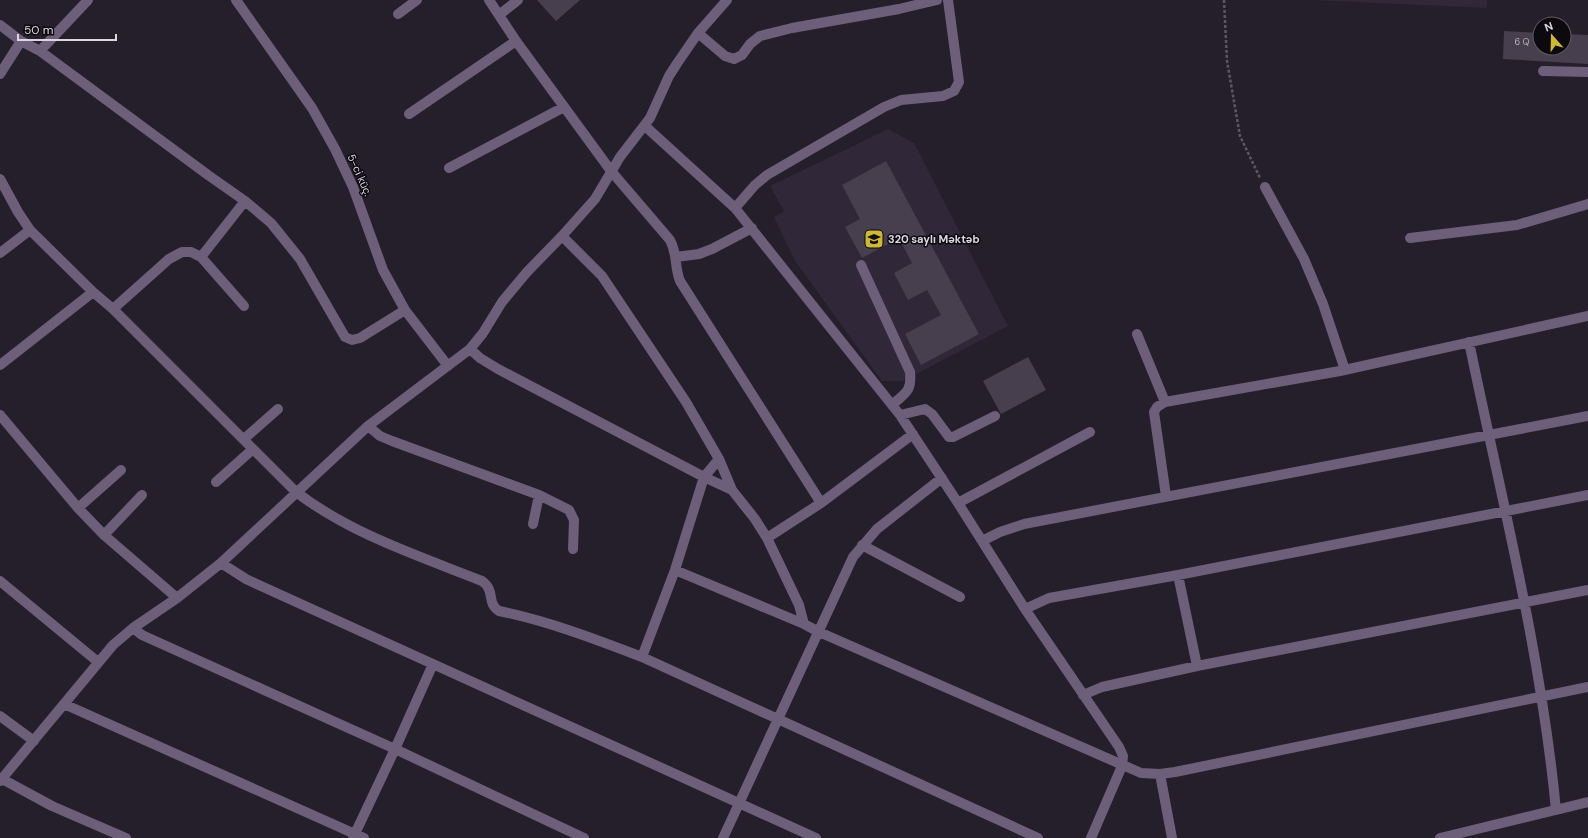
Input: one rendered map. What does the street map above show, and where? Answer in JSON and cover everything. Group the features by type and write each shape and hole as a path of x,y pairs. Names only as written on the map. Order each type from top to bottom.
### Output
{"street":[{"path":"40,51 88,0"},
{"name":"5-ci küç.","path":"236,0 312,108 335,149 353,187 384,270 405,310 448,366"},
{"path":"398,14 416,0"},
{"path":"489,0 516,41 611,171 670,240 676,257 675,269 680,281 821,502"},
{"path":"499,15 518,0"},
{"path":"126,838 52,806 1,780 113,645 133,628 177,598 221,563 368,426 470,349 483,333 502,302 527,272 562,236 595,198 630,142 645,126 650,118 669,76 698,34 727,0"},
{"path":"698,34 725,56 734,58 742,55 750,44 760,36 792,28 899,10 937,0"},
{"path":"735,208 755,185 767,175 884,107 901,100 943,96 954,91 959,82 948,0"},
{"path":"0,25 22,41 40,51 208,175 246,201 271,223 300,259 345,337 352,340 360,338 405,310"},
{"path":"0,74 22,41"},
{"path":"409,114 516,41"},
{"path":"1544,71 1588,72"},
{"path":"449,168 564,107"},
{"path":"645,126 735,208 900,415 914,434 1025,609 1119,747 1123,756 1122,766 1091,838"},
{"path":"0,179 18,212 30,230 93,292 113,309 296,492 310,503 355,529 482,581 488,586 491,592 492,604 494,608 499,611 569,631 642,658 1038,838"},
{"path":"1265,187 1304,259 1323,304 1345,370"},
{"path":"201,257 246,201"},
{"path":"1410,238 1517,225 1588,204"},
{"path":"676,257 699,254 712,249 752,228"},
{"path":"0,253 30,230"},
{"path":"562,236 602,276 686,402 719,459 732,490 755,519 767,538 799,605 804,624"},
{"path":"113,309 169,259 182,252 191,252 201,257 244,306"},
{"path":"861,265 910,372 911,382 909,389 892,405"},
{"path":"0,365 93,292"},
{"path":"1166,496 1154,412 1157,407 1165,402 1345,370 1588,316"},
{"path":"1137,334 1165,402"},
{"path":"1469,342 1524,602 1542,695 1556,810"},
{"path":"470,349 480,358 498,369 704,477 732,490"},
{"path":"244,439 278,409"},
{"path":"900,415 925,409 932,414 949,437 953,437 995,416"},
{"path":"0,415 78,508 104,534 177,598"},
{"path":"982,541 1000,532 1024,524 1445,442 1488,436 1588,416"},
{"path":"368,426 380,436 539,495 569,510 574,520 573,549"},
{"path":"958,503 1090,432"},
{"path":"767,538 821,502 914,434"},
{"path":"216,482 253,449"},
{"path":"642,658 675,570 704,477 719,459"},
{"path":"78,508 121,470"},
{"path":"723,838 853,557 862,544 877,529 942,478"},
{"path":"104,534 142,495"},
{"path":"533,524 539,495"},
{"path":"1025,609 1049,598 1178,576 1588,495"},
{"path":"862,544 960,597"},
{"path":"221,563 246,579 261,586 816,838"},
{"path":"675,570 804,624 1122,766 1141,773 1160,774 1542,695 1588,687"},
{"path":"1178,576 1197,666"},
{"path":"0,581 98,662"},
{"path":"1084,694 1102,687 1197,666 1588,590"},
{"path":"133,628 150,638 396,749 584,838"},
{"path":"64,704 357,837 433,664"},
{"path":"0,716 34,741"},
{"path":"1160,774 1172,838"},
{"path":"1440,838 1588,802"}],"path":[{"path":"1224,0 1227,61 1240,136 1265,187"}],"shaded area":[{"path":"1311,0 1487,0 1487,8"},
{"name":"320 saylı Məktəb","path":"888,129 914,143 1008,326 903,381 882,381 795,261 774,217 784,211 770,186"}],"building":[{"path":"537,0 580,0 556,21"},
{"path":"1504,31 1532,33 1532,56 1572,56 1572,34 1588,35 1588,64 1503,59"},
{"path":"886,161 979,334 921,365 905,334 941,315 927,290 908,300 894,273 912,263 899,238 862,258 845,227 860,219 842,185"},
{"path":"1028,357 1046,390 1001,414 983,381"}],"place":[{"name":"320 saylı Məktəb","path":"874,239"}]}
